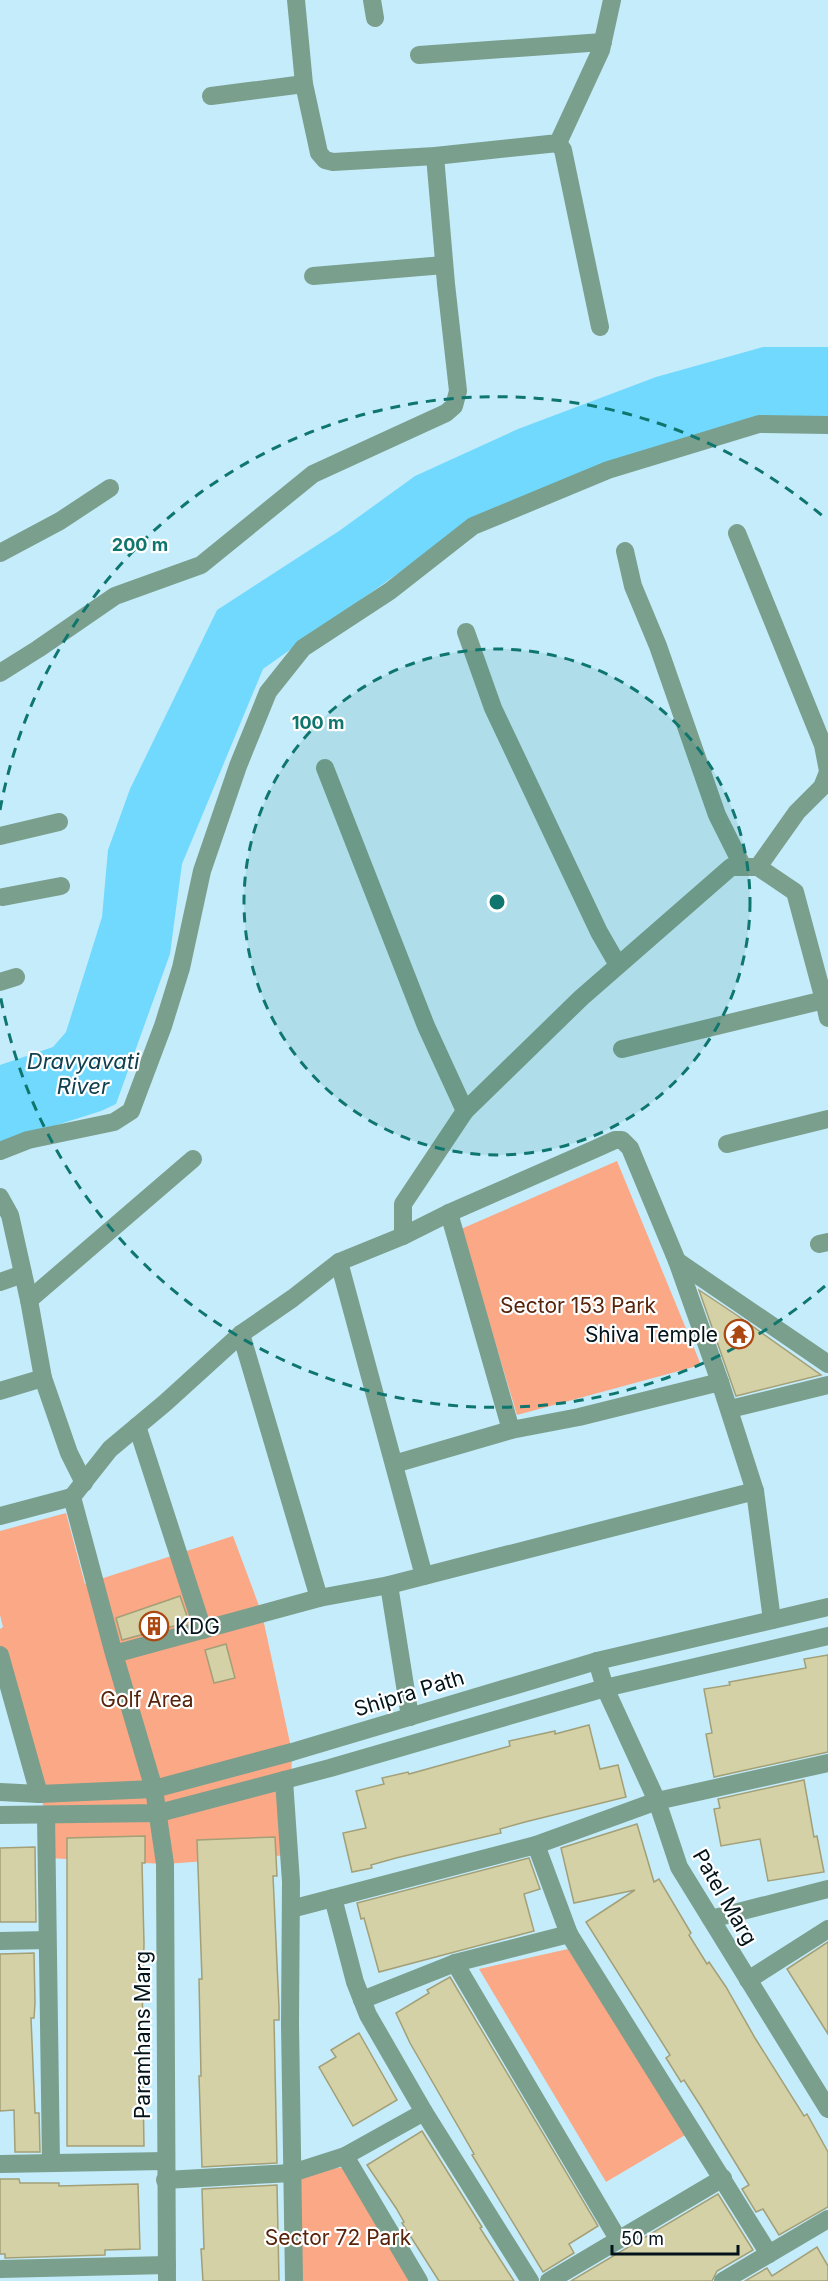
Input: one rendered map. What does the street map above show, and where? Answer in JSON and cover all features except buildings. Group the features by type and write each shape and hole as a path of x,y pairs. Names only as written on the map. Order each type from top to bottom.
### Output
{"street":[{"path":"296,0 304,84 319,153 325,160 333,162 435,156 558,143"},
{"path":"558,143 603,42 612,0"},
{"path":"419,55 603,42"},
{"path":"212,96 304,84"},
{"path":"558,143 563,150 600,327"},
{"path":"0,673 115,596 201,565 313,474 446,413 454,406 458,391 435,156"},
{"path":"313,276 444,265"},
{"path":"0,1151 28,1140 114,1122 131,1111 164,1026 186,948 201,871 238,766 268,692 303,648 390,591 473,526 608,470 759,424 828,425"},
{"path":"0,553 60,521 110,488"},
{"path":"737,533 823,745 828,771 822,787 797,812 751,867"},
{"path":"624,551 633,586 658,646 717,814 751,867 795,892 828,1018"},
{"path":"466,632 493,708 599,933 618,965"},
{"path":"325,768 426,1026 465,1111"},
{"path":"0,836 59,822"},
{"path":"403,1236 403,1204 465,1111 581,998 731,867 751,867"},
{"path":"1,894 61,886"},
{"path":"622,1049 824,1000"},
{"path":"727,1144 828,1119"},
{"path":"0,1516 72,1497 110,1449 241,1334 339,1262 403,1236 449,1213 615,1140 622,1140 630,1148 677,1261 730,1409 755,1491 772,1620"},
{"path":"29,1300 193,1159"},
{"path":"0,1197 10,1215 43,1378 69,1453 84,1483"},
{"path":"449,1213 510,1430"},
{"path":"677,1261 828,1364"},
{"path":"339,1262 424,1576"},
{"path":"0,1282 23,1274"},
{"path":"241,1334 319,1598"},
{"path":"0,1391 43,1378"},
{"path":"394,1464 510,1430 579,1417 720,1382"},
{"path":"730,1409 828,1385"},
{"path":"137,1426 203,1630"},
{"path":"114,1654 319,1598 389,1585 755,1491"},
{"name":"Paramhans Marg","path":"72,1497 159,1813 165,1864 167,2273"},
{"path":"389,1585 410,1717"},
{"name":"Shipra Path","path":"0,1792 39,1794 154,1789 410,1717 597,1661 828,1607"},
{"path":"0,1815 159,1813 284,1780 605,1688 828,1636"},
{"path":"0,1655 39,1794"},
{"name":"Patel Marg","path":"597,1661 605,1688 657,1801 679,1867 828,2109"},
{"path":"291,1909 536,1845 657,1801 828,1763"},
{"path":"284,1780 291,1882 294,2281"},
{"path":"46,1815 51,2163"},
{"path":"536,1845 569,1934 769,2254"},
{"path":"711,1919 828,1889"},
{"path":"333,1898 368,2015 424,2112 531,2281"},
{"path":"748,1980 828,1929"},
{"path":"362,2000 455,1963 569,1934"},
{"path":"0,1941 48,1940"},
{"path":"455,1963 618,2239"},
{"path":"165,2180 292,2173 345,2156 424,2112"},
{"path":"345,2156 419,2281"},
{"path":"0,2164 165,2161"},
{"path":"549,2281 723,2178"},
{"path":"723,2281 828,2219"},
{"path":"0,2269 39,2274 167,2273"}],"green space":[{"name":"Sector 153 Park","path":"617,1161 701,1365 517,1415 461,1229"},
{"name":"Golf Area","path":"66,1513 85,1584 233,1536 262,1614 292,1752 289,1855 165,1864 47,1858 46,1815 0,1655 0,1629 3,1627 0,1615 0,1531"},
{"path":"568,1949 687,2134 606,2182 479,1969"},
{"name":"Sector 72 Park","path":"348,2167 418,2281 294,2281 292,2173"}],"water":[{"name":"Dravyavati River","path":"763,347 828,347 828,426 755,425 448,538 263,669 182,864 170,954 116,1104 101,1111 0,1143 0,1065 53,1047 66,1032 102,917 108,850 130,789 217,610 339,531 415,476 518,429 656,377"}],"place":[{"name":"Shiva Temple","path":"739,1334"},
{"name":"KDG","path":"154,1626"}]}
